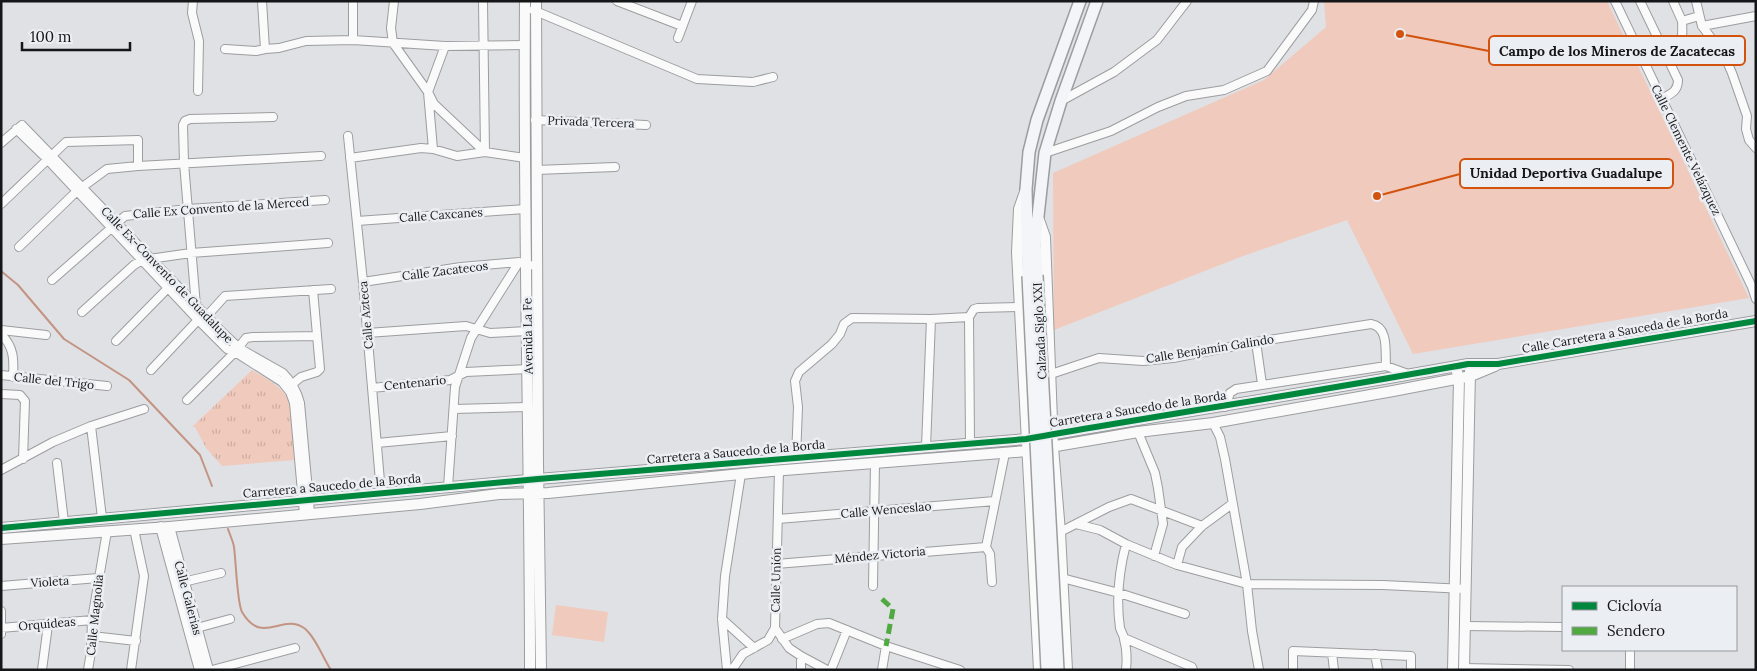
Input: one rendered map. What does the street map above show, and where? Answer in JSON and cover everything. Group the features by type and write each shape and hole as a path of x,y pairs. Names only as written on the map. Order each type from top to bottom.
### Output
{"main road":[{"name":"Calzada Siglo XXI","path":"1058,670 1026,189 1032,138 1080,1"},
{"name":"Calzada Siglo XXI","path":"1032,275 1046,153 1061,101 1097,1"},
{"path":"1032,275 1036,431 1048,670"}],"street":[{"path":"192,1 192,13 198,41 198,91"},
{"path":"262,1 265,49"},
{"path":"353,1 353,40"},
{"path":"394,1 391,28 393,43 428,92 434,104 485,152"},
{"path":"484,1 485,152"},
{"path":"617,1 682,26"},
{"path":"678,38 692,1"},
{"path":"1061,101 1114,72 1157,40 1187,1"},
{"path":"1046,153 1111,131 1158,107 1186,96 1224,90 1267,71 1312,10 1314,1"},
{"name":"Calle Clemente Velázquez","path":"1615,1 1748,278 1756,299"},
{"path":"1640,1 1678,80 1678,87 1675,91 1661,99"},
{"path":"1665,54 1678,47 1683,39 1682,21 1673,1"},
{"path":"1696,1 1702,26 1724,55 1747,116 1746,129 1749,140 1756,148"},
{"path":"531,5 697,79 753,82 773,77"},
{"name":"Avenida La Fe","path":"531,5 525,45 525,209 523,263 528,331 528,407 533,479"},
{"name":"Avenida La Fe","path":"530,670 538,268 531,5"},
{"path":"1682,21 1699,16"},
{"path":"1702,26 1756,16"},
{"path":"225,49 256,51 279,48 306,41 353,40 446,46 525,45"},
{"path":"433,149 428,92 446,46"},
{"path":"1747,116 1756,113"},
{"path":"151,370 196,318 184,163 183,124 190,119 273,117"},
{"name":"Privada Tercera","path":"535,120 646,124"},
{"name":"Calle Ex-Convento de Guadalupe","path":"1,143 19,127 114,225 196,318 227,349 237,350"},
{"name":"Calle Azteca","path":"348,136 381,493"},
{"path":"1,204 66,142 138,140 138,166"},
{"path":"350,158 421,148 433,149 456,156 485,152 525,158"},
{"path":"19,247 79,189 107,169 321,156"},
{"path":"536,170 615,167"},
{"name":"Calzada Siglo XXI","path":"1026,189 1019,210 1017,234 1039,670"},
{"name":"Calle Ex Convento de la Merced","path":"52,280 125,216 188,209 325,200"},
{"name":"Calle Caxcanes","path":"357,221 525,209"},
{"path":"1039,220 1045,237 1053,447 1060,532 1067,670"},
{"path":"82,312 134,266 146,260 191,253 328,243"},
{"name":"Calle Ex-Convento de Guadalupe","path":"146,260 177,287 237,350 290,386"},
{"path":"448,487 455,387 471,338 523,263 538,268"},
{"name":"Calle Zacatecos","path":"363,282 461,268 523,263"},
{"path":"116,341 168,288 177,287"},
{"path":"196,318 206,317 225,296 331,289"},
{"path":"307,514 300,403 298,394 290,386 300,377 317,372 320,369 313,290"},
{"path":"970,443 969,317 974,309 978,308 1020,307"},
{"path":"796,458 798,407 795,381 799,372 804,367 832,344 840,334 844,324 852,318 931,319 969,317"},
{"path":"926,446 931,319"},
{"name":"Calle Carretera a Sauceda de la Borda","path":"1498,364 1756,321"},
{"name":"Calle Benjamín Galindo","path":"1051,374 1099,358 1143,361 1173,358 1256,342 1371,324 1378,325 1383,331 1386,366"},
{"path":"367,333 466,326 490,333 528,331"},
{"path":"1,330 46,335"},
{"path":"1,334 12,350 14,358 13,377"},
{"path":"187,400 237,350 246,338 317,336"},
{"path":"1256,342 1262,384"},
{"path":"1452,670 1460,588 1471,376 1468,364"},
{"name":"Carretera a Saucedo de la Borda","path":"1,528 533,479 1026,439 1468,364 1498,364"},
{"name":"Carretera a Saucedo de la Borda","path":"1,540 420,504 499,494 533,493 779,470 1027,451 1138,432 1213,423 1459,379 1471,376 1498,364"},
{"path":"1225,406 1230,393 1262,384 1386,366 1408,374"},
{"path":"1456,366 1459,379 1460,588 1464,626 1464,669 1569,670"},
{"name":"Centenario","path":"372,388 450,380 466,372 528,369"},
{"name":"Calle del Trigo","path":"1,376 107,386"},
{"path":"1,394 20,395 25,401 23,459"},
{"path":"1024,401 1031,406 1038,407 1051,403"},
{"path":"454,409 528,407"},
{"path":"1,470 53,442 90,426 144,409"},
{"path":"1213,423 1220,437 1225,459 1247,584 1252,631 1259,670"},
{"path":"90,426 102,518"},
{"path":"1138,432 1154,473 1163,524 1154,556"},
{"path":"377,443 452,436"},
{"path":"992,582 990,554 986,547 1005,453"},
{"path":"57,463 64,522"},
{"path":"873,586 875,463"},
{"path":"1028,476 1038,468 1045,467 1055,470"},
{"name":"Calle Unión","path":"732,670 743,654 768,640 775,628 779,470"},
{"path":"727,670 722,619 725,576 741,474"},
{"name":"Avenida La Fe","path":"533,493 541,670"},
{"path":"1060,532 1109,506 1131,499 1202,526"},
{"name":"Calle Wenceslao","path":"778,519 994,501"},
{"path":"1177,565 1182,547 1202,526 1232,504"},
{"path":"1076,524 1100,530 1126,544 1177,565 1247,584 1383,585 1460,588"},
{"name":"Calle Galerias","path":"165,527 203,669"},
{"path":"131,670 144,576 134,529"},
{"name":"Calle Magnolia","path":"88,670 92,620 107,531"},
{"path":"1126,544 1120,569 1119,593 1120,630 1124,638 1127,661 1126,670"},
{"name":"Méndez Victoria","path":"776,564 986,547"},
{"path":"179,582 221,574"},
{"name":"Violeta","path":"1,586 98,578"},
{"path":"1062,578 1119,593 1185,614"},
{"path":"1,611 2,630"},
{"path":"192,629 230,619"},
{"path":"722,619 754,648"},
{"name":"Orquídeas","path":"2,630 92,620"},
{"path":"782,639 817,624 830,623 886,646 960,670"},
{"path":"42,670 48,625"},
{"path":"1464,626 1562,627"},
{"path":"775,628 789,648 827,670 847,630"},
{"path":"92,636 136,641"},
{"path":"1124,638 1192,667 1193,670"},
{"path":"882,670 886,646"},
{"path":"203,669 295,648"},
{"path":"1292,670 1293,651 1411,656 1411,670"},
{"path":"1630,651 1630,670"},
{"path":"1332,653 1334,670"},
{"path":"1375,654 1378,670"},
{"path":"801,656 801,670"}],"green space":[{"path":"1324,1 1607,1 1749,298 1413,354 1347,220 1243,256 1054,330 1053,173 1264,80 1326,27"},
{"path":"252,370 277,386 287,399 290,407 294,460 222,466 206,448 195,427 192,427"},
{"path":"556,605 608,612 604,642 552,635"}],"waterway":[{"path":"1,271 18,285 64,339 129,380 200,455 212,486"},
{"path":"228,529 234,547 242,612 257,627 265,628 296,624 304,628 315,642 331,670"}],"marked path":[{"path":"882,599 893,609 886,646"}],"cycle path":[{"path":"1,528 538,479 1026,439 1468,364 1498,364 1756,321"}],"place":[{"name":"Campo de los Mineros de Zacatecas","path":"1400,34"},
{"name":"Unidad Deportiva Guadalupe","path":"1377,196"}]}
